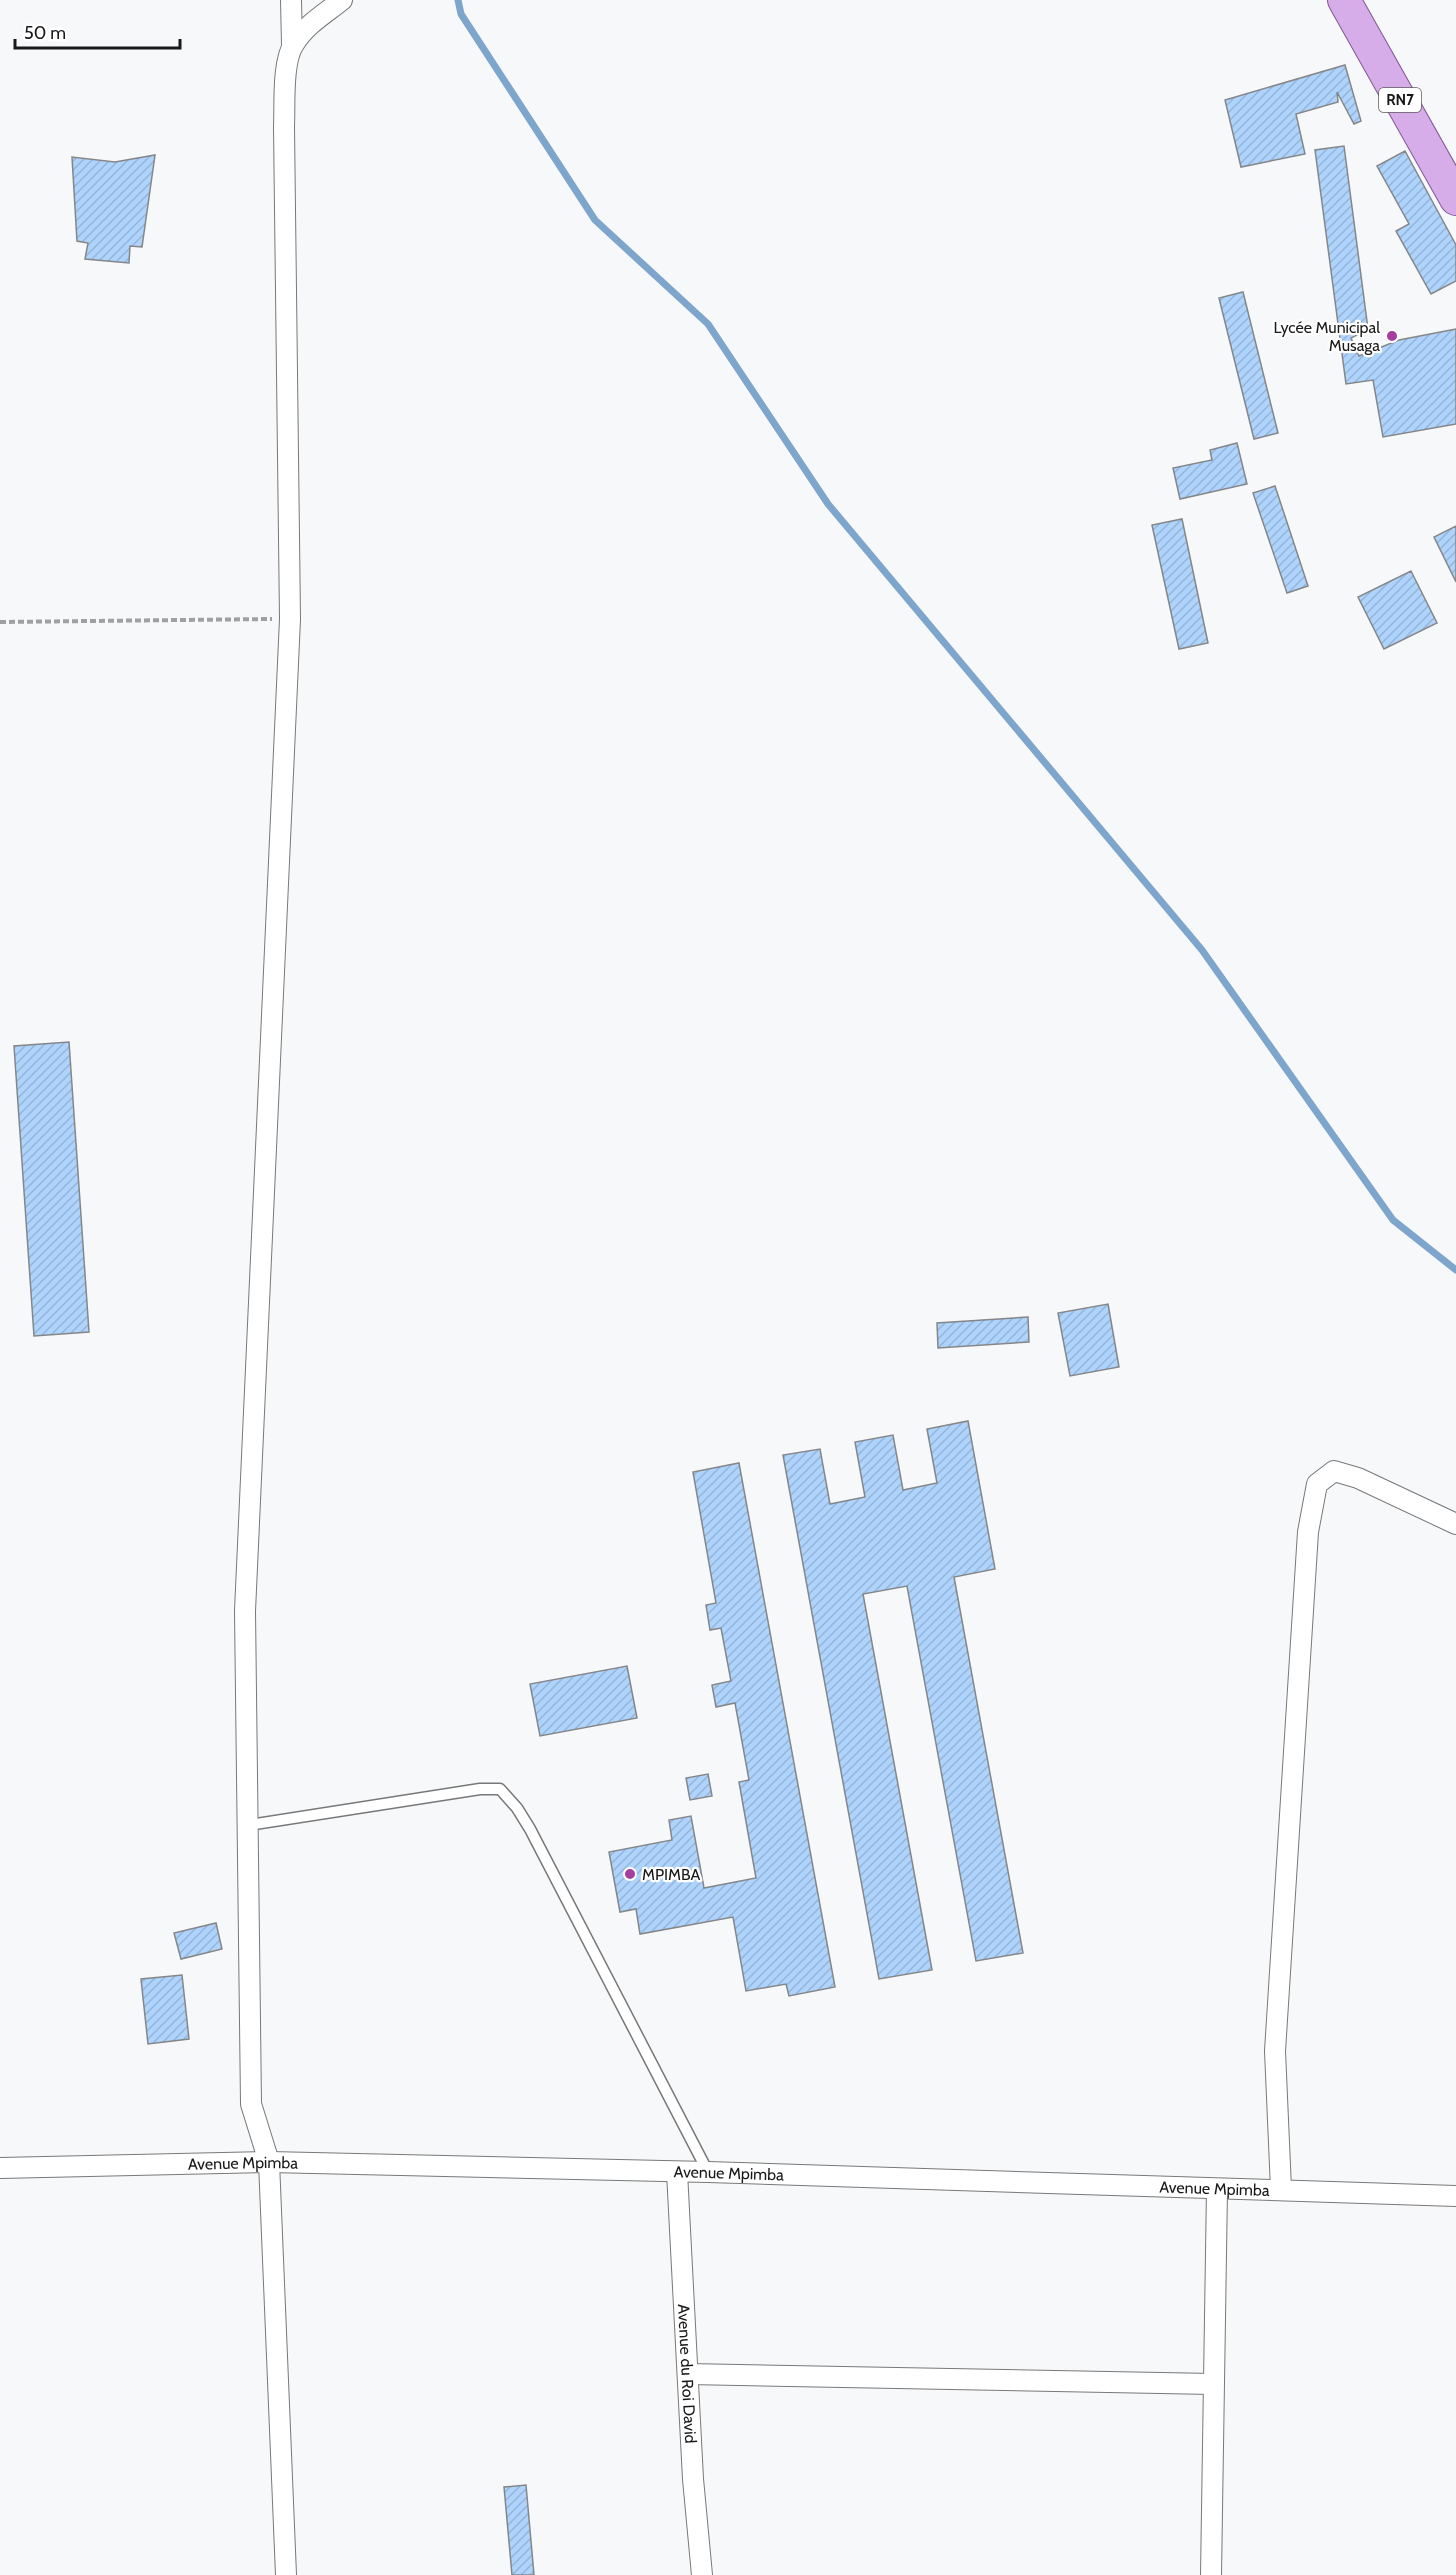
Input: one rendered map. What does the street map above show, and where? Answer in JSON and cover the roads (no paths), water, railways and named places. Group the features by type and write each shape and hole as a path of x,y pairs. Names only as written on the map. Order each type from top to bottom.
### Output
{"main road":[{"name":"RN7","path":"1344,0 1456,199"}],"street":[{"path":"286,2575 269,2162 251,2104 245,1611 290,619 284,127 288,66 292,45 291,0"},
{"path":"292,45 307,28 342,0"},
{"path":"1281,2189 1275,2051 1308,1532 1317,1484 1334,1471 1358,1478 1456,1524"},
{"name":"Avenue Mpimba","path":"0,2168 269,2162 708,2172 1456,2196"},
{"name":"Avenue du Roi David","path":"677,2172 702,2575"},
{"path":"1211,2575 1218,2189"},
{"path":"688,2374 1213,2384"}],"lane":[{"path":"249,1825 480,1789 500,1789 518,1808 530,1828 708,2172"}],"waterway":[{"path":"458,0 461,14 595,220 708,324 828,504 1202,950 1393,1220 1456,1270"}],"place":[{"name":"Lycée Municipal Musaga","path":"1392,336"},
{"name":"MPIMBA","path":"630,1874"}]}
